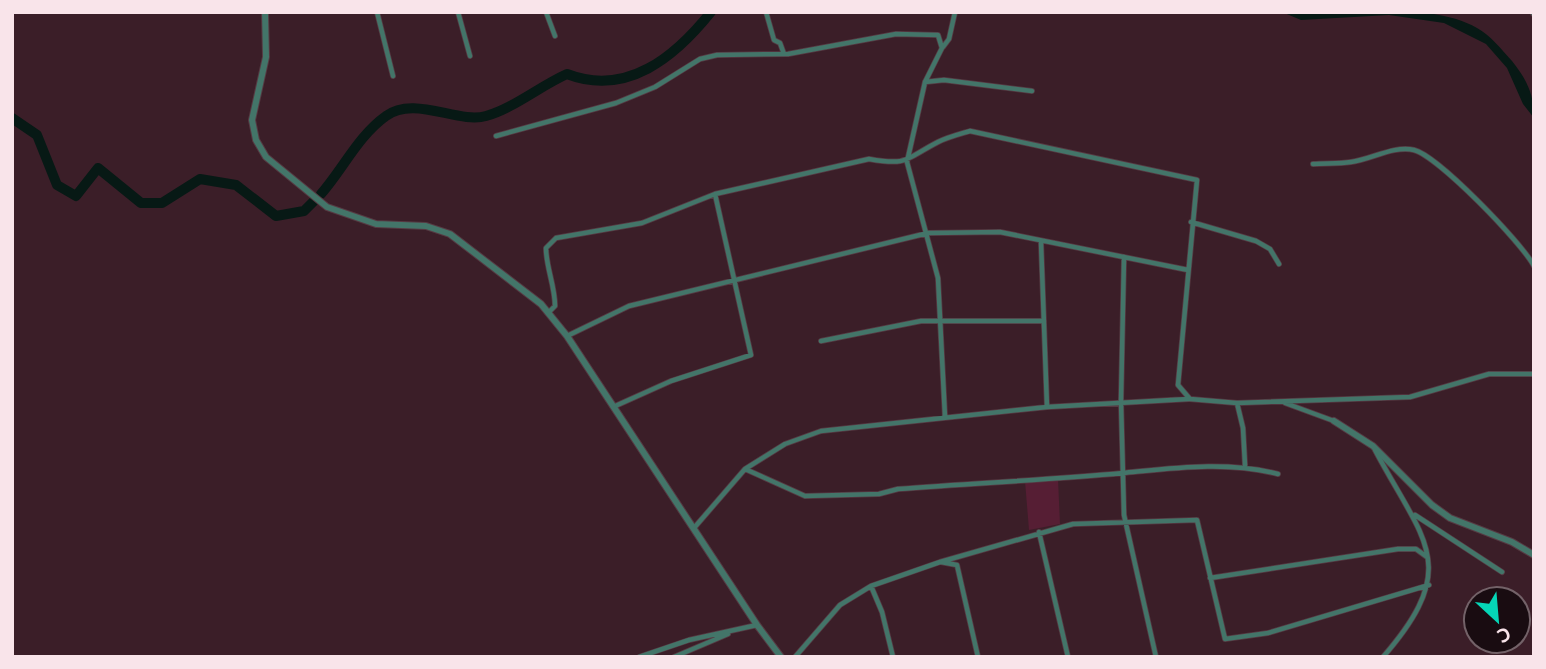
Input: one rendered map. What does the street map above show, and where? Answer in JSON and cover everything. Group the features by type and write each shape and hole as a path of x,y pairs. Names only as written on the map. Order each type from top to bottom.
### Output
{"street":[{"path":"265,12 266,57 252,120 256,139 266,158 327,207 376,224 426,226 450,234 548,313 567,337 693,530 781,657"},
{"path":"377,12 393,76"},
{"path":"458,12 470,56"},
{"path":"546,12 555,36"},
{"path":"766,12 774,40 780,43 784,54"},
{"path":"945,417 938,278 907,162 925,82 949,39 955,12"},
{"path":"496,136 616,103 655,88 700,59 717,55 784,54 915,33 938,35 942,48"},
{"path":"925,82 944,80 1032,91"},
{"path":"548,313 555,306 555,294 546,260 546,247 556,238 642,223 715,194 869,159 891,163 907,162 939,141 970,131 1039,144 1125,167 1197,180 1178,385 1190,398"},
{"path":"1313,164 1352,162 1373,155 1414,150 1445,171 1525,249 1534,266"},
{"path":"613,407 671,381 751,355 736,278 715,194"},
{"path":"1191,222 1256,241 1270,249 1279,264"},
{"path":"567,337 629,306 928,233 1000,232 1188,270"},
{"path":"1041,242 1046,407"},
{"path":"1124,257 1121,401 1126,521 1157,657"},
{"path":"821,341 921,321 1044,321"},
{"path":"693,530 745,469 785,444 821,431 1121,401 1190,398 1237,403 1410,397 1489,374 1534,374"},
{"path":"1284,402 1334,421 1373,446 1432,506 1450,518 1513,542 1534,555"},
{"path":"1237,403 1243,428 1245,466"},
{"path":"1373,446 1422,532 1429,585 1404,633 1383,657"},
{"path":"745,469 806,496 879,494 898,489 1125,472 1165,466 1245,466 1278,474"},
{"path":"1414,515 1502,572"},
{"path":"795,657 840,605 871,586 940,562 1073,524 1197,520 1225,639 1268,633 1429,585"},
{"path":"1039,532 1068,657"},
{"path":"1210,578 1398,549 1416,549 1427,557"},
{"path":"940,562 957,565 978,657"},
{"path":"871,586 882,612 893,657"},
{"path":"639,657 689,640 757,625"},
{"path":"674,657 689,655 736,630"}],"shaded area":[{"path":"1409,11 1458,20 1487,35 1512,61 1529,88 1534,118 1523,104 1507,68 1486,44 1444,23 1389,15 1301,20 1282,12"},
{"path":"1058,479 1060,524 1029,530 1025,481"}],"waterway":[{"path":"321,194 367,133 397,110 410,108 462,116 486,116 507,108 567,74 589,80 629,76 648,68 682,44 711,12"},
{"path":"12,118 37,135 57,185 76,196 98,168 141,203 162,203 200,179 236,185 276,216 304,211 314,201"}]}
